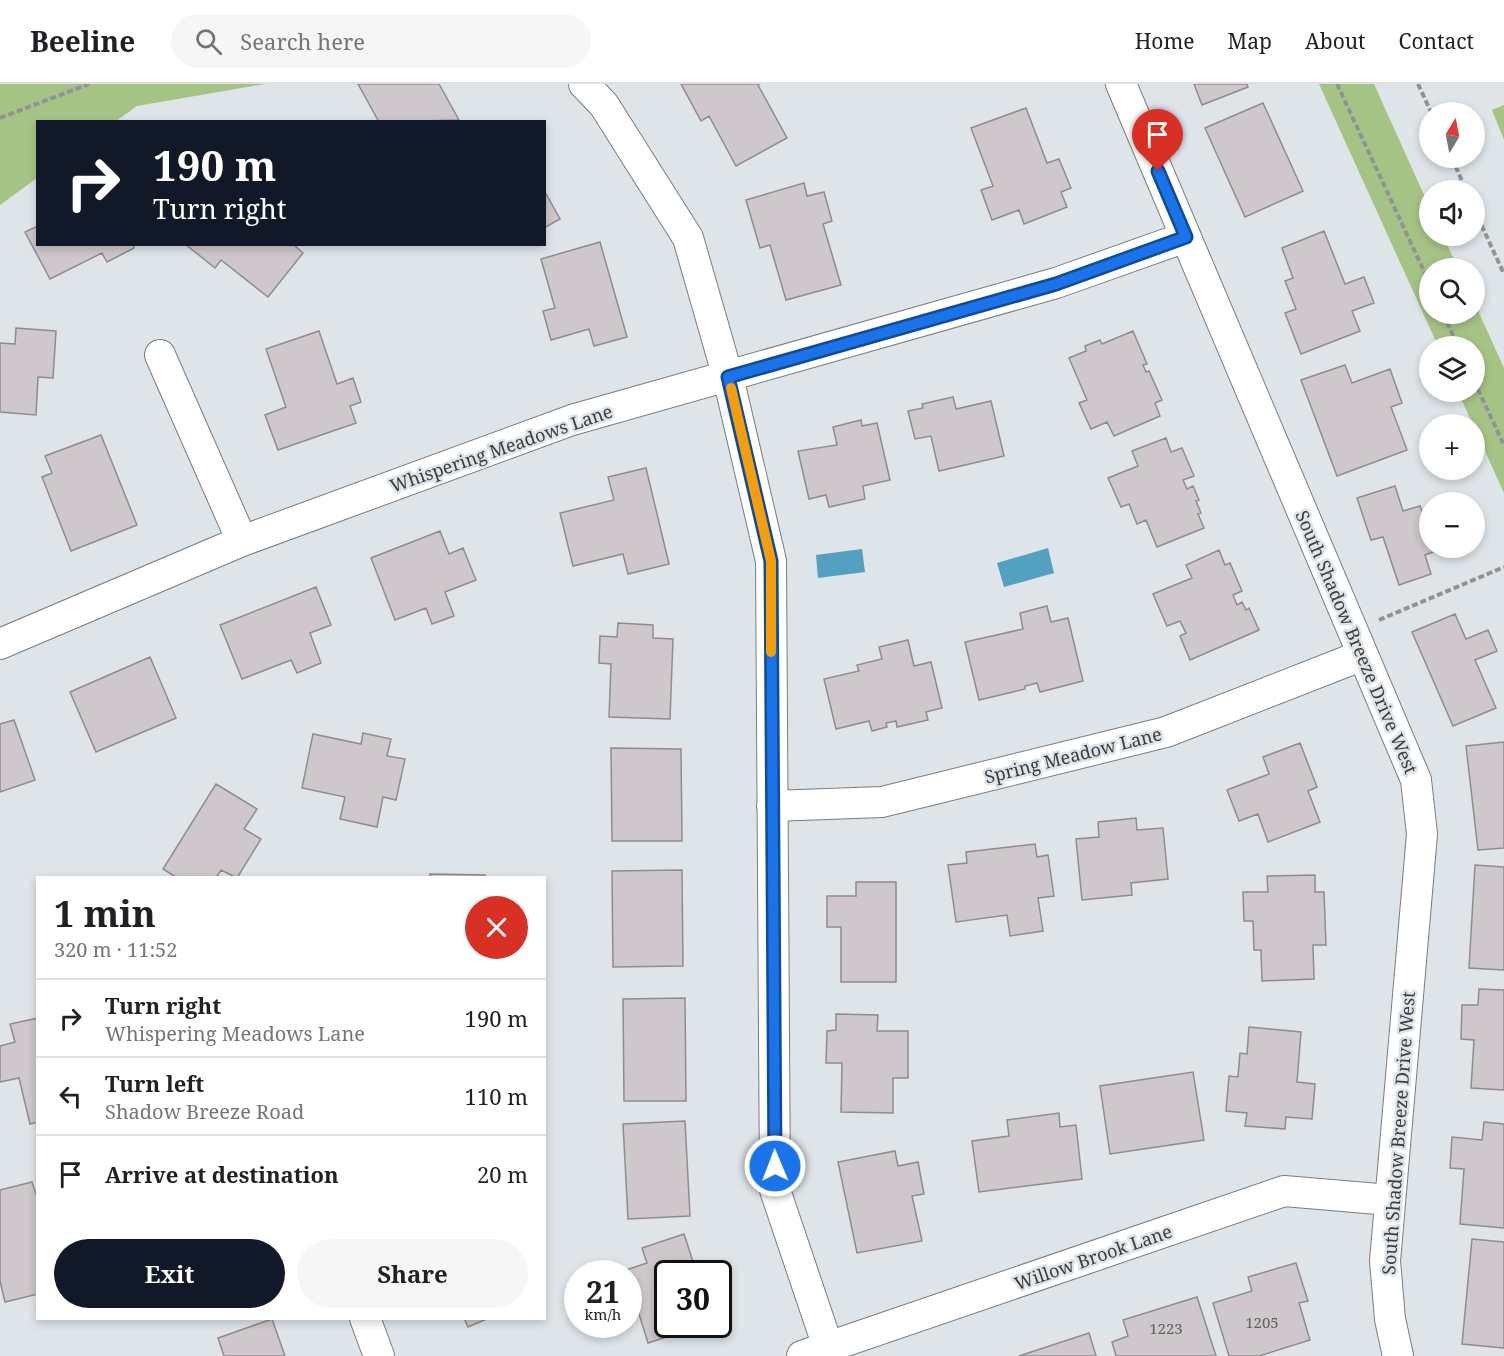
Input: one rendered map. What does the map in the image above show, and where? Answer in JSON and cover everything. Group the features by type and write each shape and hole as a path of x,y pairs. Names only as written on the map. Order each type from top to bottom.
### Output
{"street":[{"path":"584,84 604,105 688,238 728,377 771,561 775,1190 815,1352"},
{"name":"South Shadow Breeze Drive West","path":"1121,84 1416,780 1422,834 1384,1261 1390,1319 1398,1356"},
{"name":"Whispering Meadows Lane","path":"0,644 242,541 572,420 1056,284 1186,237"},
{"path":"160,355 242,541"},
{"name":"Spring Meadow Lane","path":"772,806 882,802 1166,732 1363,655"},
{"name":"Willow Brook Lane","path":"815,1352 1284,1191 1390,1200"},
{"path":"366,1320 379,1356"}],"path":[{"path":"0,118 89,84"},
{"path":"1336,84 1419,261"},
{"path":"1418,84 1426,102"},
{"path":"1485,233 1504,274"},
{"path":"1484,402 1504,445"},
{"path":"1369,624 1504,567"}],"green space":[{"path":"0,84 265,84 137,106 117,120 36,120 36,179 0,205"},
{"path":"1319,84 1374,84 1419,184 1419,246 1448,246 1453,258 1419,258 1419,304"},
{"path":"1504,105 1504,140 1492,110"},
{"path":"1428,324 1484,324 1504,368 1504,493 1485,451 1485,414 1468,414 1463,402 1485,402 1485,336 1433,336"}],"water":[{"path":"1048,548 1054,573 1004,587 997,563"},
{"path":"862,549 865,572 818,578 816,555"}],"building":[{"path":"358,84 439,84 459,120 378,120"},
{"path":"681,84 760,84 758,85 787,138 736,166 709,116 701,121"},
{"path":"1194,84 1247,84 1248,87 1202,105"},
{"path":"1263,103 1303,191 1245,217 1205,128"},
{"path":"1026,108 1047,163 1059,159 1071,188 1061,192 1067,207 1024,224 1019,210 992,220 981,190 993,186 971,128"},
{"path":"804,183 807,196 824,192 832,221 823,224 841,285 786,300 770,245 760,248 746,200"},
{"path":"546,194 560,219 546,227"},
{"path":"36,227 36,246 134,246 134,248 107,262 102,253 50,279 25,232"},
{"path":"1324,231 1345,284 1364,277 1374,303 1352,311 1360,331 1301,354 1285,313 1296,309 1285,281 1293,278 1282,248"},
{"path":"600,242 627,337 594,346 589,329 551,340 543,311 555,308 541,259"},
{"path":"188,246 295,246 303,253 268,297 221,260 215,268"},
{"path":"16,328 56,331 53,378 38,377 36,415 0,412 0,343 15,344"},
{"path":"319,331 337,384 353,378 361,402 350,406 356,423 278,450 265,415 286,407 266,349"},
{"path":"1133,331 1147,364 1143,365 1146,372 1149,371 1162,400 1155,403 1160,416 1114,436 1107,422 1091,429 1079,403 1087,400 1069,358 1086,351 1085,346 1100,340 1102,344"},
{"path":"1345,365 1352,383 1390,369 1402,403 1391,407 1407,450 1337,476 1301,380"},
{"path":"953,397 956,409 991,401 1004,456 939,471 931,436 915,439 908,411 923,408 922,404"},
{"path":"861,420 862,426 877,423 890,480 863,486 865,499 829,507 826,495 809,499 798,451 837,445 833,427"},
{"path":"101,435 137,525 71,551 42,477 52,473 45,456"},
{"path":"1166,438 1171,452 1182,448 1194,476 1183,480 1187,489 1193,486 1199,500 1196,501 1201,513 1198,514 1204,528 1157,547 1146,520 1137,524 1129,504 1121,507 1108,478 1138,466 1132,451"},
{"path":"646,468 669,564 628,574 623,554 573,566 560,513 614,500 608,477"},
{"path":"1395,486 1403,511 1419,506 1419,558 1426,558 1431,574 1399,585 1383,537 1371,540 1357,498"},
{"path":"440,531 449,554 463,548 476,580 445,592 454,616 432,624 426,608 395,620 371,558"},
{"path":"1219,550 1225,565 1230,563 1242,591 1233,595 1237,605 1242,602 1246,610 1249,608 1259,630 1190,660 1180,636 1186,633 1180,621 1167,626 1153,594 1192,578 1186,565"},
{"path":"316,587 331,625 310,633 321,663 297,673 291,660 242,679 220,625"},
{"path":"1047,606 1051,622 1068,618 1083,681 1040,692 1037,683 1025,686 1025,689 979,700 965,642 1023,629 1020,613"},
{"path":"1455,614 1466,639 1488,630 1497,651 1475,660 1496,708 1453,726 1412,632"},
{"path":"618,623 653,625 653,638 673,639 670,719 609,717 611,664 599,663 600,636 617,637"},
{"path":"908,640 914,666 931,662 942,708 926,712 928,720 897,727 896,721 886,723 887,727 872,731 869,721 836,729 824,679 859,671 857,665 882,659 879,647"},
{"path":"150,657 176,718 96,752 70,692"},
{"path":"14,720 35,780 0,792 0,724"},
{"path":"363,733 391,739 387,756 405,759 396,800 383,797 377,827 340,819 345,797 302,788 313,734 361,744"},
{"path":"1504,742 1504,848 1478,850 1466,746"},
{"path":"1300,743 1317,787 1308,791 1320,822 1268,842 1258,814 1239,821 1227,790 1269,774 1263,757"},
{"path":"611,748 681,749 682,841 612,841"},
{"path":"216,784 257,809 244,829 261,839 238,876 221,870 217,876 174,876 163,869"},
{"path":"1136,818 1137,830 1163,828 1168,879 1131,883 1132,895 1082,900 1076,839 1099,837 1098,822"},
{"path":"1035,844 1037,857 1048,855 1054,896 1038,898 1043,931 1010,936 1007,915 956,922 948,865 967,863 966,852"},
{"path":"1475,865 1504,867 1504,970 1469,968"},
{"path":"682,870 683,966 613,967 612,871"},
{"path":"430,874 485,875 485,876 430,876"},
{"path":"1315,875 1315,892 1324,892 1326,945 1313,945 1314,979 1262,981 1261,950 1254,950 1253,921 1244,921 1243,892 1268,892 1267,876"},
{"path":"856,882 896,882 896,982 841,982 841,927 827,927 827,896 856,896"},
{"path":"1479,989 1504,990 1504,1090 1471,1088 1474,1040 1461,1039 1462,1005 1478,1005"},
{"path":"685,998 686,1101 624,1101 623,999"},
{"path":"836,1014 878,1015 877,1031 908,1031 908,1078 893,1078 893,1113 841,1112 842,1063 826,1063 827,1031 836,1030"},
{"path":"36,1018 36,1122 30,1124 19,1078 0,1082 0,1046 15,1042 10,1024"},
{"path":"1249,1027 1301,1032 1297,1082 1315,1084 1312,1119 1286,1117 1285,1129 1245,1126 1247,1113 1226,1111 1229,1076 1238,1077 1240,1053 1247,1054"},
{"path":"1193,1072 1204,1140 1110,1154 1100,1086"},
{"path":"1059,1113 1060,1127 1076,1125 1082,1179 979,1192 972,1141 1009,1136 1007,1120"},
{"path":"685,1121 690,1216 628,1219 623,1124"},
{"path":"1484,1122 1504,1124 1504,1228 1460,1224 1464,1169 1450,1168 1452,1137 1482,1140"},
{"path":"895,1151 898,1166 918,1162 924,1194 912,1196 922,1241 857,1253 838,1162"},
{"path":"32,1182 36,1194 36,1294 5,1302 0,1281 0,1190"},
{"path":"684,1234 692,1260 654,1260 654,1338 663,1338 648,1343 642,1324 642,1265 647,1263 642,1248"},
{"path":"1472,1239 1504,1242 1504,1348 1462,1344"},
{"path":"1296,1263 1308,1301 1299,1303 1310,1340 1259,1356 1229,1356 1213,1303 1252,1291 1248,1277"},
{"path":"1197,1297 1216,1356 1116,1356 1112,1342 1128,1336 1123,1320"},
{"path":"272,1320 285,1356 224,1356 218,1338"},
{"path":"465,1320 484,1320 468,1327"},
{"path":"1089,1333 1096,1356 1019,1356"}],"slow traffic":[{"path":"731,388 771,561 771,652"}],"route":[{"path":"775,1166 771,561 728,377 1056,284 1186,237 1158,171"}]}
